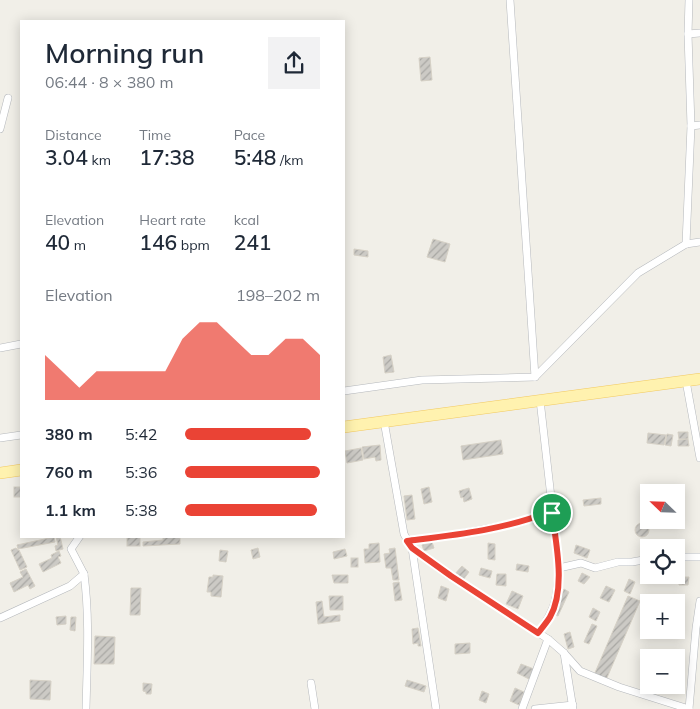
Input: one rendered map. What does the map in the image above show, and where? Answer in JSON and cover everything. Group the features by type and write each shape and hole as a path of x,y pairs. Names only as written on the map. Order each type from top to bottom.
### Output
{"main road":[{"path":"345,427 700,379"},
{"path":"0,473 20,470"}],"street":[{"path":"510,0 535,377"},
{"path":"686,244 691,126 688,34 689,0"},
{"path":"688,34 700,33"},
{"path":"0,129 8,98"},
{"path":"691,126 700,125"},
{"path":"345,391 422,380 535,377 638,273 686,244 700,242"},
{"path":"0,348 20,344"},
{"path":"686,381 700,458"},
{"path":"538,633 550,617 558,592 558,568 540,400"},
{"path":"384,421 404,534 412,548 451,576 548,639 580,671 618,688 689,709 700,601"},
{"path":"0,438 20,435"},
{"path":"407,541 454,535 521,522 552,513"},
{"path":"79,538 71,549 84,574 86,590 86,709"},
{"path":"412,548 436,709"},
{"path":"685,557 700,557"},
{"path":"558,568 581,563 595,568 618,562 640,561"},
{"path":"0,618 70,586 84,574"},
{"path":"522,709 548,639"},
{"path":"535,709 573,707 564,653"},
{"path":"311,683 316,709"}],"building":[{"path":"430,57 432,80 421,81 419,58"},
{"path":"433,239 450,244 445,262 427,257"},
{"path":"354,249 368,251 368,257 354,255"},
{"path":"391,355 394,372 385,373 383,357"},
{"path":"678,432 688,432 688,439 679,439"},
{"path":"648,433 666,435 664,445 647,443"},
{"path":"667,434 673,435 671,446 665,445"},
{"path":"688,439 689,446 678,446 678,440"},
{"path":"501,440 503,454 463,460 461,446"},
{"path":"380,445 381,460 376,461 375,457 364,459 362,447"},
{"path":"361,448 363,460 347,463 345,451"},
{"path":"14,487 20,487 20,497 14,497"},
{"path":"429,487 432,502 424,504 421,489"},
{"path":"469,488 472,499 464,502 459,491"},
{"path":"412,495 415,519 407,520 404,496"},
{"path":"601,498 601,504 584,506 583,500"},
{"path":"640,524 640,529 649,529 647,535 642,537 637,535 635,530 637,525"},
{"path":"49,538 54,538 55,542 18,549 17,545"},
{"path":"56,538 60,538 63,549 56,551 55,546 58,545"},
{"path":"127,538 140,538 140,546 127,546"},
{"path":"163,538 180,538 180,544 143,546 143,542 163,540"},
{"path":"432,542 434,548 424,551 422,545"},
{"path":"379,543 380,562 365,563 364,549 369,549 369,544"},
{"path":"488,543 495,544 495,560 488,559"},
{"path":"576,545 590,550 587,558 574,553"},
{"path":"16,548 19,550 27,567 20,570 11,550"},
{"path":"258,548 260,557 253,559 251,550"},
{"path":"395,548 399,580 393,580 391,568 386,568 384,554 390,553 389,549"},
{"path":"345,549 347,556 334,559 333,552"},
{"path":"220,550 228,551 226,562 219,561"},
{"path":"59,551 61,556 58,557 61,563 43,572 39,564 52,558 51,555"},
{"path":"351,558 358,558 358,567 351,567"},
{"path":"517,564 529,566 528,572 516,570"},
{"path":"462,566 469,572 463,580 455,574"},
{"path":"481,568 492,571 490,578 479,575"},
{"path":"26,569 35,586 30,589 28,585 14,592 10,583 23,577 20,572"},
{"path":"582,573 590,577 584,584 578,581"},
{"path":"497,574 506,574 506,586 496,585"},
{"path":"213,575 223,576 221,597 211,596 211,592 207,592 209,577 213,577"},
{"path":"332,575 348,575 348,583 334,583"},
{"path":"685,577 689,577 688,585 679,585 685,584"},
{"path":"629,579 635,582 630,594 624,591"},
{"path":"399,582 402,600 395,601 393,583"},
{"path":"441,586 449,589 446,601 438,598"},
{"path":"606,586 615,590 609,602 600,598"},
{"path":"131,588 141,588 140,615 130,615"},
{"path":"564,589 569,592 558,616 553,614"},
{"path":"512,591 523,596 518,609 506,604"},
{"path":"329,596 343,596 343,610 330,610"},
{"path":"628,596 640,601 606,680 594,675"},
{"path":"322,601 324,617 340,615 340,621 318,624 316,602"},
{"path":"593,608 600,612 596,621 589,617"},
{"path":"66,616 66,624 57,625 56,617"},
{"path":"71,617 76,617 75,631 70,630"},
{"path":"592,624 597,626 589,644 584,642"},
{"path":"418,628 421,646 418,646 418,643 413,644 412,629"},
{"path":"570,632 574,647 568,649 564,634"},
{"path":"95,636 115,637 114,664 94,664"},
{"path":"470,643 470,653 455,654 455,644"},
{"path":"521,664 534,669 529,679 517,673"},
{"path":"30,680 51,681 50,700 30,699"},
{"path":"407,680 426,686 424,692 405,686"},
{"path":"143,683 152,684 151,694 146,694 143,691"},
{"path":"515,688 524,692 519,705 510,701"},
{"path":"482,691 489,694 486,703 479,700"}],"route":[{"path":"546,513 552,513 558,568 558,592 550,617 538,633 451,576 412,548 407,541 454,535 521,522 546,513"}]}
